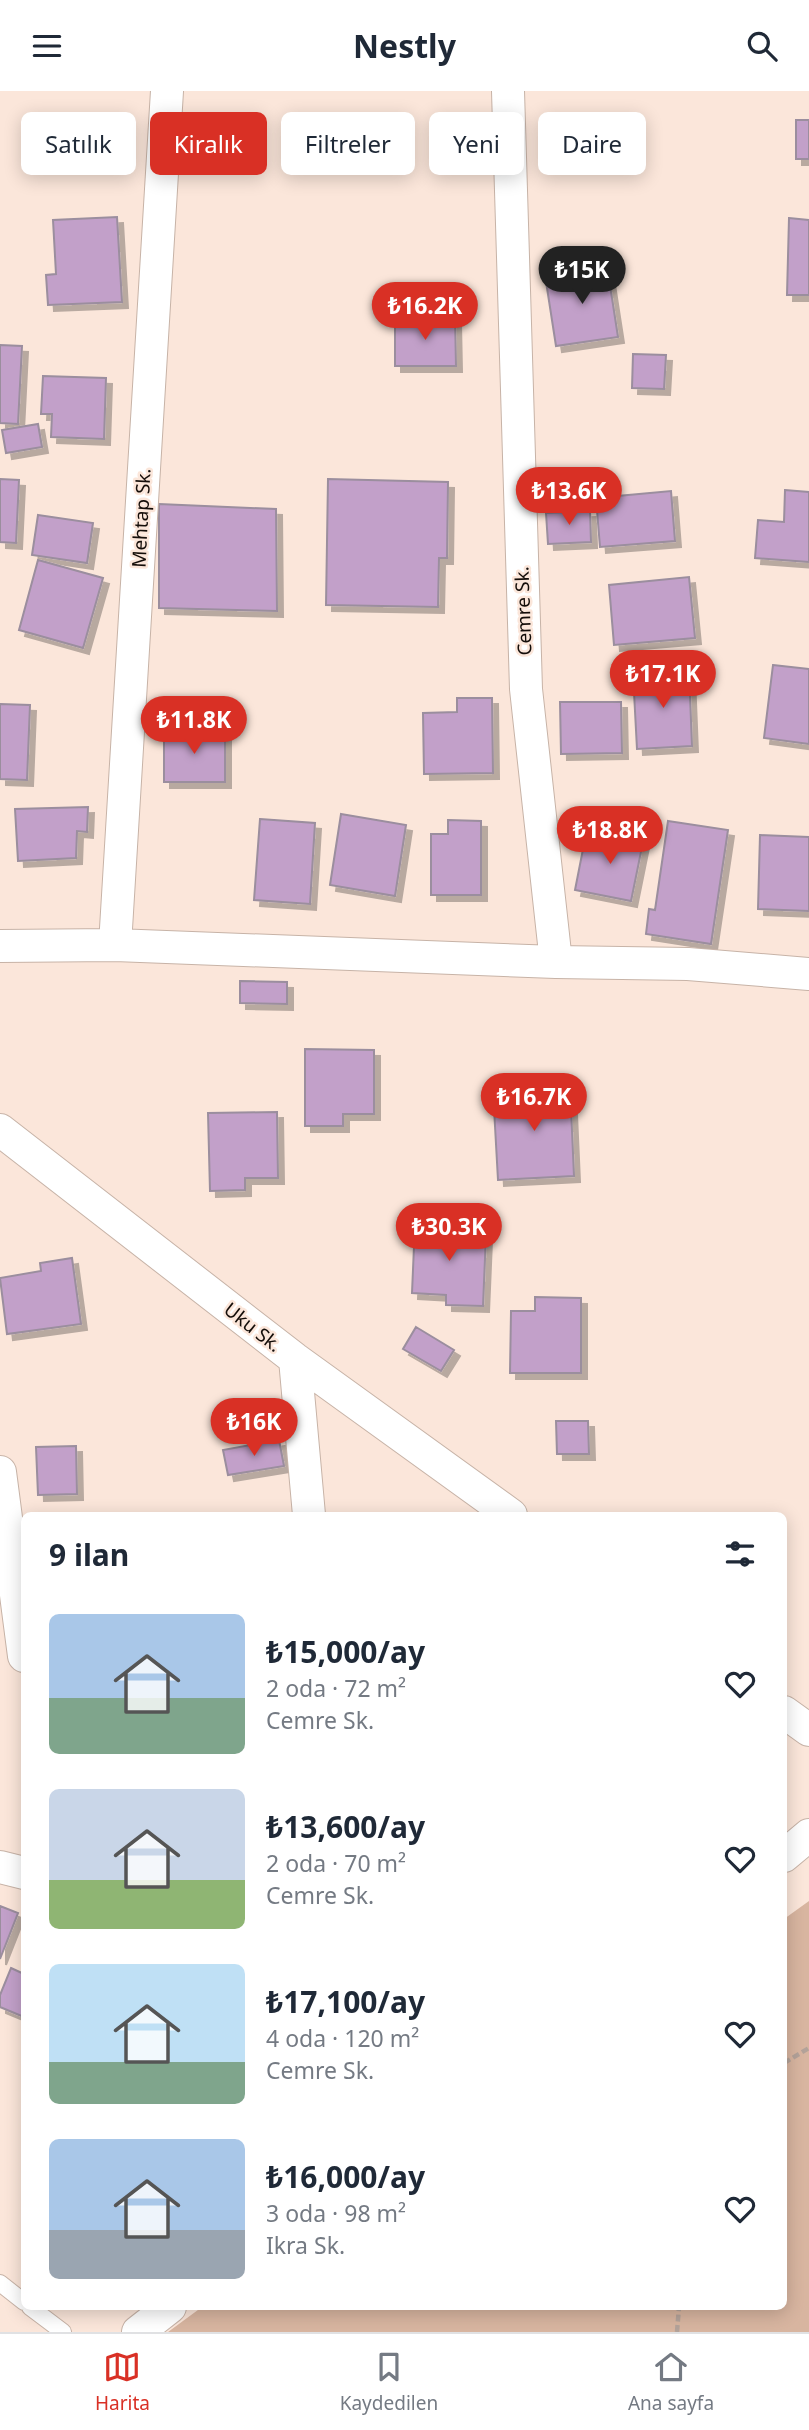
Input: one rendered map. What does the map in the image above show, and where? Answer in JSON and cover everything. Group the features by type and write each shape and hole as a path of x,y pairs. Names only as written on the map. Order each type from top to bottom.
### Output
{"street":[{"name":"Mehtap Sk.","path":"115,945 167,91"},
{"name":"Cemre Sk.","path":"508,91 526,689 556,962"},
{"path":"0,946 115,945 556,962 688,964 809,974"},
{"name":"Uku Sk.","path":"0,1130 295,1359 507,1512"},
{"path":"295,1359 309,1512"},
{"path":"0,1472 21,1633"},
{"path":"787,1714 809,1730"},
{"path":"787,1853 809,1835"},
{"path":"0,1867 21,1872"},
{"path":"138,2332 166,2310"}],"lane":[{"path":"0,2283 21,2300"},
{"path":"34,2310 63,2332"}],"path":[{"path":"787,2061 809,2048"},
{"path":"677,2332 679,2310"}],"shaded area":[{"path":"809,1901 809,2332 168,2332 198,2310 787,2310 787,1917"}],"building":[{"path":"796,120 809,120 809,159 796,159"},
{"path":"117,217 122,302 48,305 46,275 56,274 53,220"},
{"path":"789,218 809,220 809,295 787,295"},
{"path":"607,266 618,337 556,346 545,275"},
{"path":"455,317 456,366 395,366 395,318"},
{"path":"0,345 22,346 18,424 0,423"},
{"path":"633,354 666,355 664,389 632,388"},
{"path":"43,376 106,378 104,439 51,437 52,414 41,414"},
{"path":"38,424 42,447 6,453 2,430"},
{"path":"0,479 19,480 16,543 0,542"},
{"path":"328,479 448,482 447,558 439,558 438,607 326,605"},
{"path":"785,490 809,492 809,562 755,558 758,520 784,522"},
{"path":"671,491 675,541 600,547 596,498"},
{"path":"159,504 276,509 277,611 159,608"},
{"path":"590,511 591,542 548,544 546,513"},
{"path":"38,515 93,523 87,563 32,555"},
{"path":"38,560 103,578 83,648 19,630"},
{"path":"689,577 695,638 614,645 609,585"},
{"path":"773,665 809,669 809,744 764,738"},
{"path":"689,671 692,746 637,749 633,673"},
{"path":"457,698 492,698 493,773 424,774 423,713 457,712"},
{"path":"560,702 621,702 622,753 561,754"},
{"path":"0,704 30,705 27,780 0,779"},
{"path":"164,729 225,730 225,782 164,782"},
{"path":"88,807 87,832 77,831 76,858 18,861 15,809"},
{"path":"341,814 406,825 395,896 330,885"},
{"path":"260,819 315,823 310,904 254,900"},
{"path":"448,820 481,821 481,895 431,895 431,834 448,834"},
{"path":"668,821 728,830 711,944 646,934 649,909 655,910"},
{"path":"608,830 644,837 631,901 575,890 585,839 605,843"},
{"path":"760,835 809,837 809,911 758,909"},
{"path":"240,981 287,982 287,1004 240,1003"},
{"path":"305,1049 374,1050 374,1114 343,1114 343,1126 305,1126"},
{"path":"570,1086 574,1176 498,1180 493,1090"},
{"path":"277,1112 278,1178 245,1178 245,1190 210,1191 208,1113"},
{"path":"415,1223 467,1225 467,1234 486,1235 483,1306 446,1305 446,1295 412,1293"},
{"path":"72,1258 81,1324 7,1334 0,1278 41,1271 40,1263"},
{"path":"535,1297 581,1298 581,1373 510,1373 511,1311 535,1311"},
{"path":"416,1327 454,1350 441,1371 403,1349"},
{"path":"556,1421 588,1421 589,1454 557,1454"},
{"path":"279,1440 284,1466 228,1475 223,1450"},
{"path":"76,1446 77,1494 38,1495 36,1447"},
{"path":"0,1906 18,1913 0,1959"},
{"path":"11,1968 21,1973 21,2016 0,2007 0,1995"}]}
